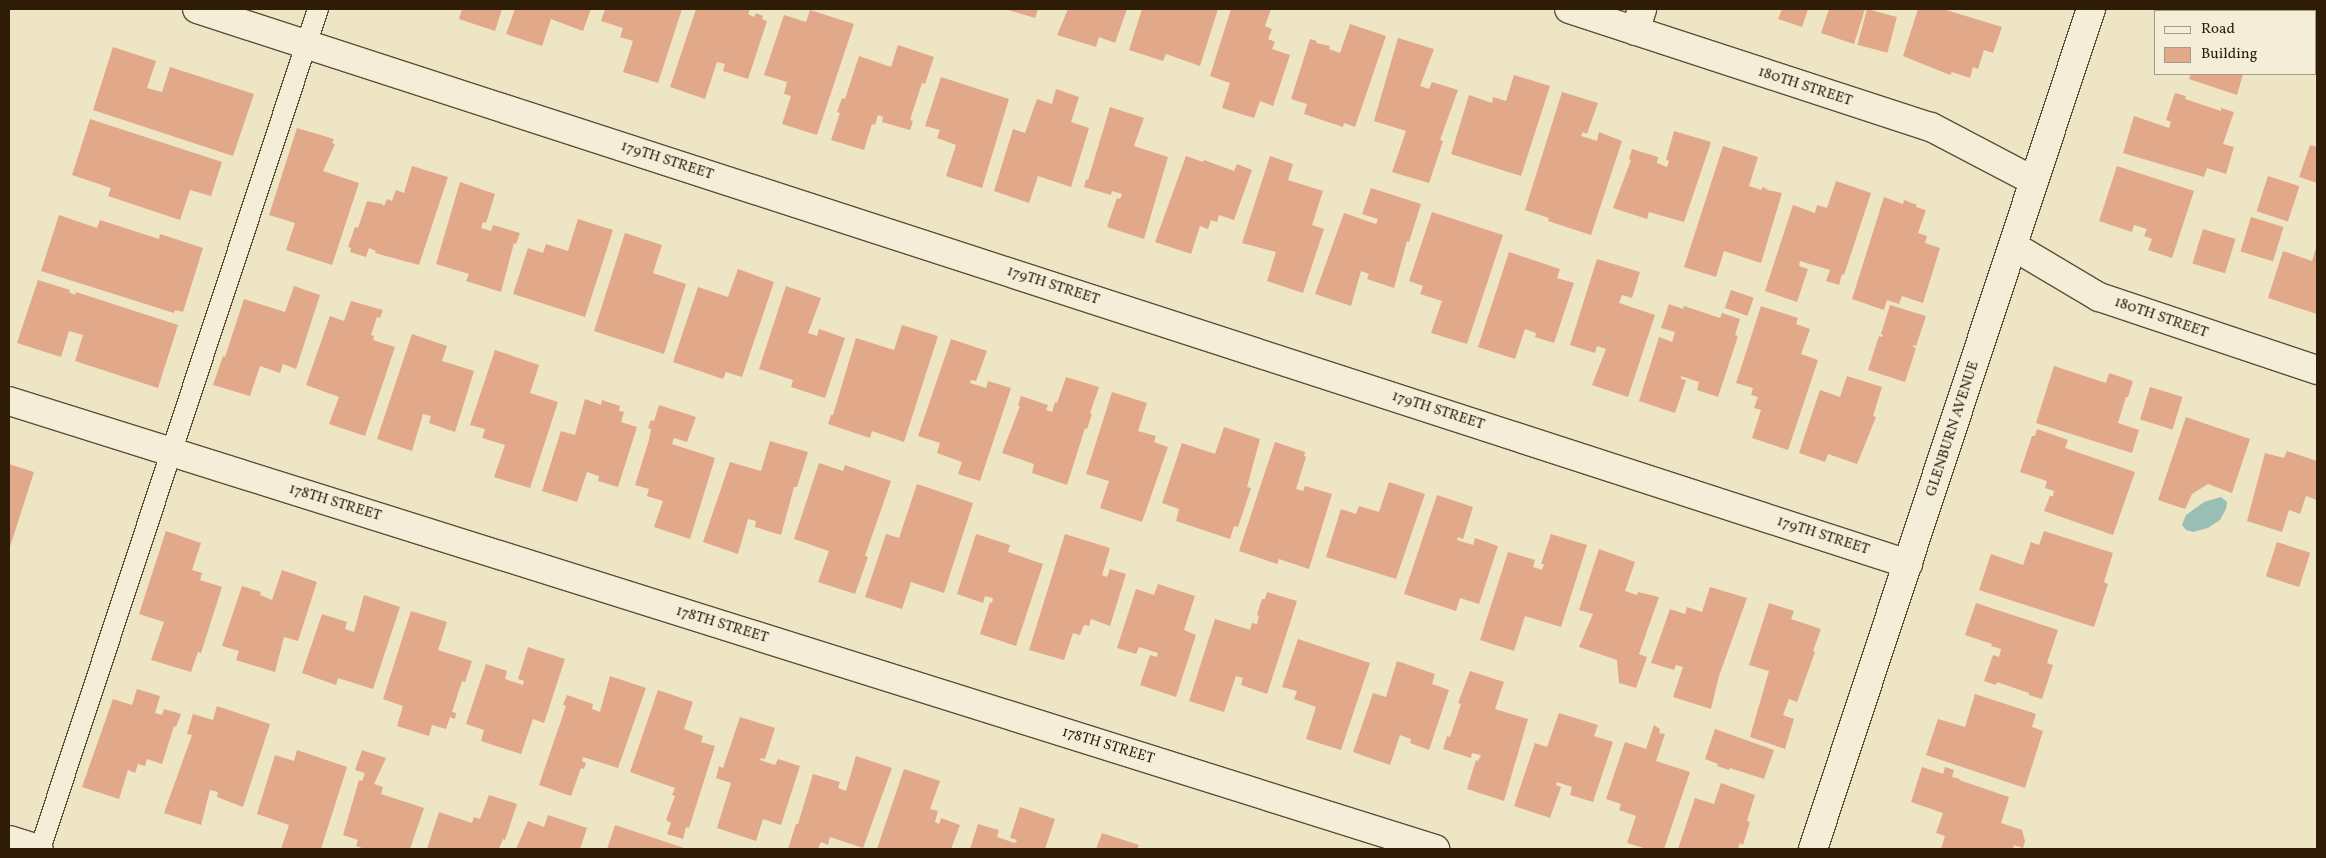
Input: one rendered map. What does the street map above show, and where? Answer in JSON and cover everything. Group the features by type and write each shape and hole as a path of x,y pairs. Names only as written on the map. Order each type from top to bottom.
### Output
{"street":[{"name":"179TH STREET","path":"197,9 307,43 1908,564"},
{"name":"180TH STREET","path":"1569,9 1639,20 1931,127 2034,181"},
{"name":"GLENBURN AVENUE","path":"1813,849 2091,9"},
{"name":"180TH STREET","path":"2013,246 2099,297 2317,370"},
{"name":"178TH STREET","path":"9,401 173,452 1380,841 1435,849"},
{"path":"9,840 40,849"}],"lane":[{"path":"40,849 173,452 318,9"}],"water":[{"path":"2221,497 2227,502 2226,509 2220,520 2208,528 2193,532 2186,530 2182,525 2186,515 2204,502"}],"building":[{"path":"462,9 502,9 495,31 459,19"},
{"path":"515,9 591,9 583,31 551,19 542,46 506,34"},
{"path":"605,9 682,9 658,83 623,72 633,41 620,37 623,28 601,21"},
{"path":"696,9 750,9 748,14 754,17 756,13 763,16 762,19 767,21 748,79 723,71 725,64 717,62 705,99 670,87"},
{"path":"1005,9 1038,9 1035,18"},
{"path":"1068,9 1127,9 1115,43 1099,37 1096,47 1057,35"},
{"path":"1142,9 1218,9 1200,66 1166,54 1163,61 1129,50"},
{"path":"1231,9 1271,9 1265,26 1272,29 1268,39 1275,42 1272,49 1290,55 1273,106 1260,101 1254,118 1222,108 1230,83 1210,76"},
{"path":"1782,9 1808,9 1802,27 1778,19"},
{"path":"1829,9 1865,9 1854,44 1821,33"},
{"path":"1867,9 1897,17 1887,53 1857,45"},
{"path":"1918,9 1943,9 2002,27 1993,53 1984,50 1978,69 1973,67 1970,78 1952,72 1950,75 1903,56"},
{"path":"2206,9 2209,10 2170,10"},
{"path":"810,10 854,24 817,135 782,124 791,96 784,94 787,82 764,75 784,15 806,22"},
{"path":"1350,24 1386,36 1355,127 1344,123 1343,127 1304,114 1307,104 1291,99 1310,39 1317,41 1316,43 1330,46 1329,49 1340,53"},
{"path":"1398,38 1434,49 1420,86 1429,89 1432,82 1458,90 1440,140 1443,141 1429,183 1392,172 1406,131 1374,121"},
{"path":"898,45 934,57 925,84 922,83 910,120 913,121 910,130 882,122 883,117 878,115 875,125 872,124 864,150 831,140 840,113 837,112 842,98 845,99 859,56 891,67"},
{"path":"113,47 156,61 147,88 162,92 170,67 254,94 233,156 93,110"},
{"path":"1514,75 1550,86 1521,176 1451,154 1469,95 1492,103 1493,97 1506,101"},
{"path":"2191,75 2243,75 2237,95 2189,79"},
{"path":"941,77 1009,99 982,188 946,176 956,145 937,138 940,130 925,126"},
{"path":"1056,89 1079,97 1071,122 1089,128 1071,187 1038,176 1029,203 994,191 1013,129 1025,133 1037,99 1052,104"},
{"path":"1562,92 1598,103 1587,134 1583,132 1581,136 1597,141 1599,132 1622,141 1591,235 1548,221 1549,218 1525,210"},
{"path":"2175,93 2186,96 2185,99 2221,111 2221,108 2234,112 2223,144 2234,147 2226,174 2207,168 2204,177 2123,153 2134,116 2169,128 2171,122 2166,120"},
{"path":"1110,107 1144,118 1134,146 1168,157 1144,239 1107,227 1117,198 1120,199 1122,194 1112,191 1111,195 1084,187 1086,179 1088,180"},
{"path":"90,119 222,162 211,196 190,190 180,220 108,196 111,188 72,175"},
{"path":"297,128 334,139 332,143 335,144 323,171 359,183 332,265 286,250 295,223 269,215"},
{"path":"1674,131 1711,142 1684,222 1649,212 1647,219 1613,208 1631,160 1629,159 1632,149 1658,157 1657,163 1667,167 1669,161 1666,160"},
{"path":"2310,145 2317,147 2317,183 2299,177"},
{"path":"1723,146 1758,157 1749,186 1761,190 1763,187 1782,193 1761,263 1724,251 1716,277 1684,267"},
{"path":"1186,156 1203,162 1204,160 1234,171 1237,164 1252,170 1234,220 1219,215 1217,222 1211,220 1208,229 1200,226 1191,254 1155,242"},
{"path":"1270,156 1293,164 1288,180 1323,191 1312,225 1324,229 1303,293 1267,281 1276,252 1242,243"},
{"path":"412,166 448,177 419,265 375,253 376,251 369,248 366,257 350,252 351,248 348,247 355,227 358,228 367,201 384,206 387,199 392,201 396,190 404,193"},
{"path":"2117,166 2194,191 2172,258 2148,250 2152,239 2144,236 2147,229 2134,225 2132,232 2099,221"},
{"path":"2268,176 2299,186 2288,221 2257,211"},
{"path":"1836,181 1871,193 1839,285 1826,281 1830,270 1800,261 1799,266 1808,269 1797,302 1765,291 1793,205 1815,213 1817,205 1827,208"},
{"path":"460,182 495,194 486,223 483,222 481,228 491,231 493,225 520,233 516,244 514,243 501,292 466,281 469,274 436,264"},
{"path":"1371,188 1421,204 1409,242 1407,241 1394,288 1367,279 1369,274 1361,271 1351,306 1315,294 1344,213 1376,224 1378,219 1362,214"},
{"path":"1884,197 1903,204 1904,200 1926,210 1918,233 1927,236 1925,243 1940,248 1923,303 1902,296 1899,304 1887,300 1884,310 1852,299"},
{"path":"1432,212 1503,235 1467,344 1431,333 1442,301 1420,294 1423,286 1409,281"},
{"path":"59,215 97,228 100,220 159,239 160,234 203,248 183,312 175,310 174,313 41,271"},
{"path":"2251,217 2284,227 2273,261 2240,251"},
{"path":"578,219 613,230 585,317 513,294 528,248 543,253 546,244 568,251"},
{"path":"2203,229 2236,239 2225,273 2192,263"},
{"path":"625,233 662,245 653,273 686,284 664,354 594,331"},
{"path":"2317,245 2317,314 2268,298 2283,251 2312,261"},
{"path":"1509,252 1560,269 1557,278 1574,283 1554,343 1535,337 1536,333 1525,329 1515,359 1478,347"},
{"path":"1597,259 1640,272 1632,298 1622,295 1619,303 1655,315 1628,397 1592,385 1606,349 1597,346 1595,353 1570,345"},
{"path":"738,269 774,282 742,377 726,372 723,379 673,362 698,287 728,297"},
{"path":"38,280 70,290 69,292 75,295 76,292 178,325 158,388 75,361 83,335 69,331 61,357 17,343"},
{"path":"294,286 320,295 296,369 283,364 280,373 260,366 250,396 213,385 223,356 225,357 244,299 285,312"},
{"path":"786,286 821,298 808,333 817,336 819,329 845,338 825,398 791,387 793,380 759,369"},
{"path":"1731,290 1754,298 1748,316 1725,308"},
{"path":"351,301 383,310 380,318 377,317 371,335 374,336 373,340 395,347 365,436 329,424 339,397 306,385 330,316 344,321"},
{"path":"1669,304 1683,309 1684,306 1720,318 1722,313 1740,319 1735,335 1738,336 1718,397 1697,390 1699,382 1681,376 1681,379 1686,380 1675,413 1639,401 1659,337 1672,342 1675,332 1661,328"},
{"path":"1890,305 1926,316 1916,346 1913,345 1916,348 1905,382 1868,370 1879,336 1882,337 1883,335 1881,334"},
{"path":"1761,306 1798,318 1796,324 1810,329 1801,354 1818,360 1788,450 1752,438 1761,410 1754,408 1758,397 1751,395 1753,388 1736,383"},
{"path":"902,325 938,336 904,442 872,431 870,438 828,424 831,415 833,415 856,338 894,350"},
{"path":"412,334 447,346 442,361 474,371 455,432 429,423 431,416 423,414 412,451 377,439"},
{"path":"951,339 987,351 976,381 971,380 970,383 986,388 988,381 1011,388 980,481 958,474 962,462 937,453 940,443 918,436"},
{"path":"495,350 539,365 530,393 558,402 530,488 494,477 505,445 482,438 485,429 470,425"},
{"path":"2054,366 2106,383 2109,373 2133,381 2118,423 2139,430 2132,453 2036,423"},
{"path":"1847,376 1882,387 1873,416 1876,417 1857,464 1828,454 1825,462 1799,453 1820,390 1840,397"},
{"path":"1066,377 1099,387 1090,413 1092,414 1087,429 1085,428 1067,485 1032,473 1034,464 1002,453 1020,406 1018,406 1021,396 1048,405 1046,410 1052,412"},
{"path":"2150,387 2183,397 2173,429 2140,420"},
{"path":"1112,392 1147,403 1138,431 1156,436 1154,442 1168,447 1142,522 1100,508 1109,481 1086,474"},
{"path":"585,399 601,405 602,400 620,406 619,411 624,412 621,422 637,427 618,487 598,481 599,476 587,472 577,502 542,491 561,431 575,435"},
{"path":"659,405 696,417 687,442 674,438 672,444 715,458 690,539 654,527 663,501 647,496 649,489 635,485 649,440 651,429 648,428 651,420 654,421"},
{"path":"2186,417 2250,439 2232,493 2208,484 2192,494 2185,509 2158,500"},
{"path":"1224,427 1260,439 1247,487 1251,488 1238,527 1234,526 1230,539 1176,521 1179,509 1162,503 1182,443 1215,454"},
{"path":"2037,429 2068,440 2065,448 2135,472 2113,535 2044,511 2054,491 2045,488 2047,481 2020,472 2032,436 2035,436"},
{"path":"770,441 808,452 797,487 794,487 781,535 755,527 756,521 748,519 738,554 703,542 730,462 761,471"},
{"path":"1275,442 1305,452 1304,456 1306,457 1296,489 1303,491 1305,486 1332,494 1309,569 1279,559 1277,564 1239,551"},
{"path":"2287,451 2317,461 2317,500 2306,496 2300,514 2289,510 2282,532 2247,521 2265,453 2284,458"},
{"path":"819,463 843,471 845,465 891,481 865,556 868,557 855,594 818,582 829,551 794,539"},
{"path":"9,464 34,472 9,550"},
{"path":"1389,482 1425,494 1396,579 1326,557 1341,509 1356,514 1359,506 1379,512"},
{"path":"917,484 973,503 944,593 911,582 902,609 865,597 886,534 899,538"},
{"path":"1437,495 1473,507 1463,539 1458,537 1457,540 1473,545 1475,538 1498,546 1479,604 1460,598 1456,611 1404,594"},
{"path":"166,531 201,543 192,570 202,573 200,580 222,587 201,653 198,652 191,672 151,660 164,622 139,614"},
{"path":"2044,531 2113,553 2104,582 2108,584 2094,627 1979,590 1991,554 2023,565 2031,542 2039,545"},
{"path":"976,534 1010,545 1008,552 1043,564 1016,646 980,634 993,598 985,596 983,603 957,594"},
{"path":"1065,534 1110,548 1102,575 1107,577 1110,569 1126,574 1110,626 1091,619 1089,626 1084,625 1080,635 1073,633 1064,660 1029,650"},
{"path":"1551,534 1587,545 1561,627 1525,616 1514,651 1480,640 1508,552 1535,560 1533,567 1542,570 1544,564 1541,564"},
{"path":"2277,542 2310,553 2299,587 2266,576"},
{"path":"1599,549 1635,562 1625,591 1637,595 1638,592 1659,597 1639,654 1647,657 1636,688 1619,683 1617,660 1579,647 1593,614 1579,610"},
{"path":"282,570 317,582 298,641 284,637 275,672 236,660 239,651 222,646 242,586 261,592 260,595 272,600"},
{"path":"1158,584 1195,596 1184,630 1196,635 1176,697 1140,685 1150,655 1157,657 1158,653 1139,647 1136,654 1117,648 1136,589 1154,595"},
{"path":"1710,587 1747,598 1719,676 1711,709 1673,697 1683,667 1676,665 1674,670 1651,663 1670,609 1685,614 1687,607 1702,612"},
{"path":"1267,592 1297,601 1267,694 1241,685 1243,678 1236,676 1224,712 1189,701 1215,619 1250,630 1252,623 1257,624 1259,616 1257,615 1262,599 1265,599"},
{"path":"364,595 400,607 373,689 338,678 336,685 302,673 322,614 347,622 345,629 354,632"},
{"path":"1769,603 1794,611 1791,619 1821,629 1797,702 1789,699 1783,715 1794,719 1785,749 1750,737 1769,671 1749,665"},
{"path":"1976,603 2058,630 2047,663 2053,665 2042,699 1997,682 1996,685 1984,681 1993,655 1999,657 2001,649 1965,635"},
{"path":"411,611 447,622 438,650 472,661 465,682 462,681 452,712 456,713 455,719 450,717 446,729 432,725 429,736 397,726 403,706 383,699"},
{"path":"1298,639 1370,663 1341,750 1306,739 1316,707 1294,699 1297,691 1282,687"},
{"path":"528,647 565,659 544,723 533,719 521,754 481,741 484,730 466,724 486,664 507,671 505,679 523,685 524,681 518,679"},
{"path":"1397,661 1435,674 1432,684 1449,690 1429,750 1410,743 1411,739 1400,735 1390,765 1353,752 1373,693 1386,697"},
{"path":"1470,671 1504,682 1495,709 1528,719 1504,801 1467,789 1476,760 1478,761 1481,755 1472,753 1471,758 1443,749 1447,736 1450,737 1461,704 1458,703"},
{"path":"610,676 646,688 618,768 583,757 582,761 586,763 584,769 581,768 571,796 539,785 566,706 563,705 567,695 593,704 592,709 600,712"},
{"path":"137,689 160,696 155,713 162,715 164,709 181,714 176,727 174,726 162,764 147,759 145,766 138,764 135,773 128,770 119,799 82,787 113,699 132,705"},
{"path":"658,690 693,702 684,729 703,736 701,742 715,746 689,828 686,827 683,839 667,834 671,823 666,820 675,796 672,795 675,788 630,772"},
{"path":"1975,694 2036,714 2032,727 2043,731 2025,788 1926,755 1938,719 1965,727"},
{"path":"217,706 270,724 243,807 217,797 218,792 210,790 201,825 164,813 192,735 187,734 193,714 213,720"},
{"path":"1559,713 1598,725 1594,736 1613,742 1593,802 1570,795 1572,787 1557,782 1556,785 1561,787 1550,818 1514,806 1535,743 1547,747"},
{"path":"740,717 775,728 765,759 761,758 760,760 775,765 778,759 800,766 781,825 763,819 756,841 717,828 731,783 716,778 719,766 723,768"},
{"path":"1654,725 1660,729 1659,733 1665,734 1656,761 1690,772 1664,849 1647,849 1627,843 1636,816 1619,810 1621,804 1606,799 1625,742 1646,749"},
{"path":"1715,729 1774,750 1764,779 1730,768 1729,770 1717,766 1718,764 1705,759"},
{"path":"297,750 347,767 321,849 281,849 289,825 257,814 275,755 294,761"},
{"path":"362,750 386,758 374,784 383,787 381,794 424,808 410,849 365,849 356,846 358,840 343,835 359,780 362,781 365,773 355,770"},
{"path":"856,756 892,768 863,848 830,837 828,845 821,842 818,849 788,849 796,824 798,824 813,774 840,782 838,788 846,791"},
{"path":"1922,767 1943,774 1945,767 1954,770 1952,777 2009,797 2001,823 2022,830 2025,841 2023,848 2014,845 2013,849 1941,849 1945,836 1936,833 1943,813 1911,802"},
{"path":"904,769 940,781 930,809 938,811 935,822 939,824 941,818 960,825 951,849 877,849"},
{"path":"1721,783 1755,795 1747,821 1750,822 1743,845 1740,843 1738,849 1678,849 1695,798 1714,804"},
{"path":"489,795 517,804 505,840 503,839 499,849 427,849 439,812 472,823 474,817 480,819"},
{"path":"1020,807 1055,819 1045,849 970,849 978,824 999,830 997,837 1015,843 1017,840 1010,838"},
{"path":"548,815 587,828 580,849 516,849 528,821 544,827"},
{"path":"615,825 687,849 607,849"},
{"path":"1102,833 1139,845 1137,849 1096,849"}]}
